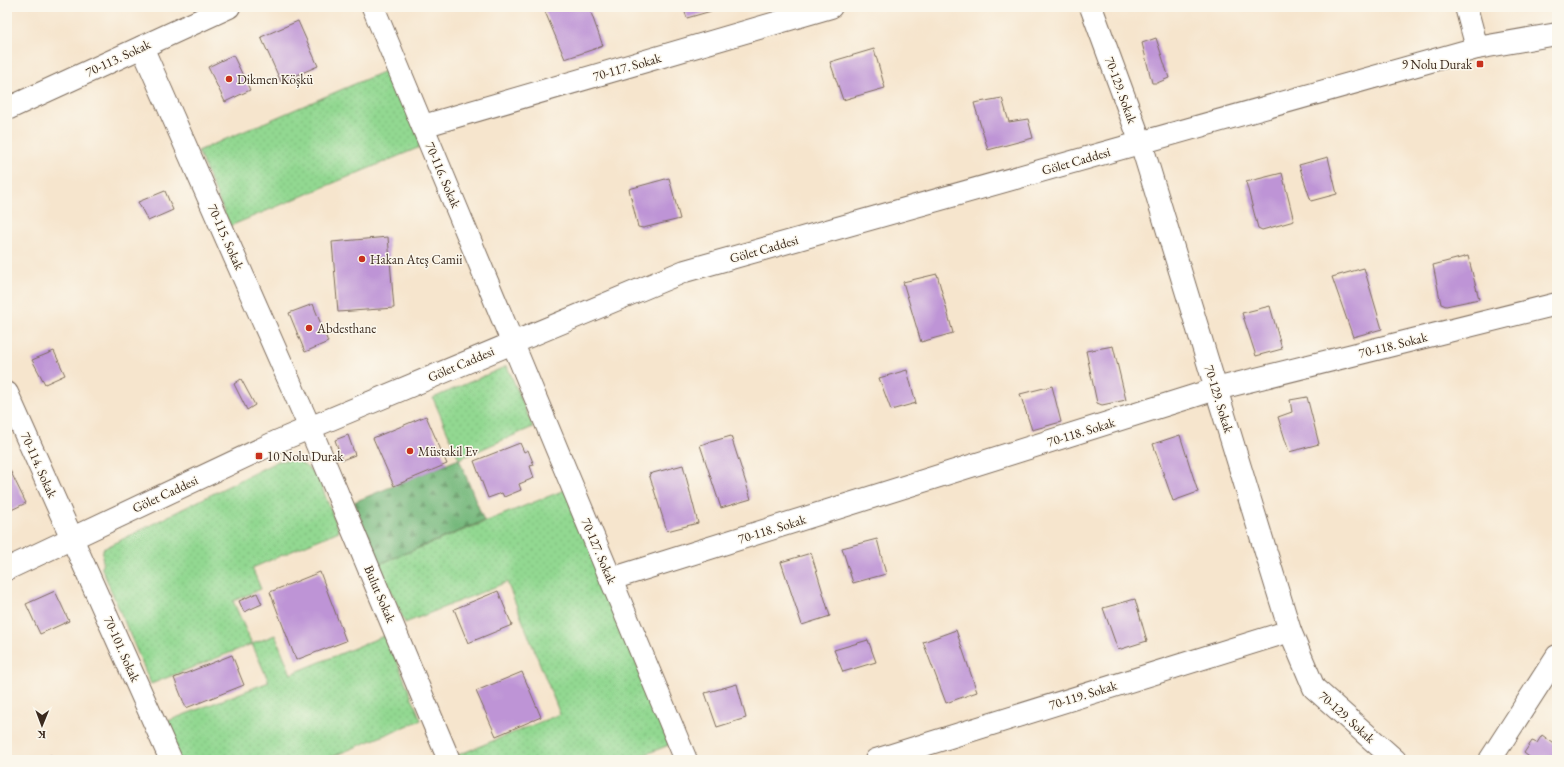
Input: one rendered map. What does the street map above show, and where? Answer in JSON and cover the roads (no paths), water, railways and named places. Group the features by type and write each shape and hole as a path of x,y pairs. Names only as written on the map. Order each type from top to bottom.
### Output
{"street":[{"name":"70-113. Sokak","path":"7,109 229,7"},
{"name":"70-116. Sokak","path":"373,7 513,343"},
{"name":"70-117. Sokak","path":"423,126 831,7"},
{"name":"70-129. Sokak","path":"1091,7 1140,143 1290,631 1314,688 1395,760"},
{"path":"1466,7 1477,48"},
{"name":"Gölet Caddesi","path":"7,569 276,442 685,271 1477,48 1557,34"},
{"name":"70-115. Sokak","path":"142,47 310,428"},
{"name":"70-118. Sokak","path":"611,579 1216,389 1557,304"},
{"name":"70-127. Sokak","path":"513,343 686,760"},
{"name":"70-114. Sokak","path":"7,393 72,538"},
{"name":"Bulut Sokak","path":"310,428 449,760"},
{"name":"70-101. Sokak","path":"72,538 171,760"},
{"name":"70-119. Sokak","path":"876,760 1290,631"},
{"path":"1490,760 1557,656"}],"place":[{"name":"9 Nolu Durak","path":"1480,64"},
{"name":"Dikmen Köşkü","path":"229,79"},
{"name":"Hakan Ateş Camii","path":"362,259"},
{"name":"Abdesthane","path":"309,328"},
{"name":"Müstakil Ev","path":"410,451"},
{"name":"10 Nolu Durak","path":"259,456"}]}
